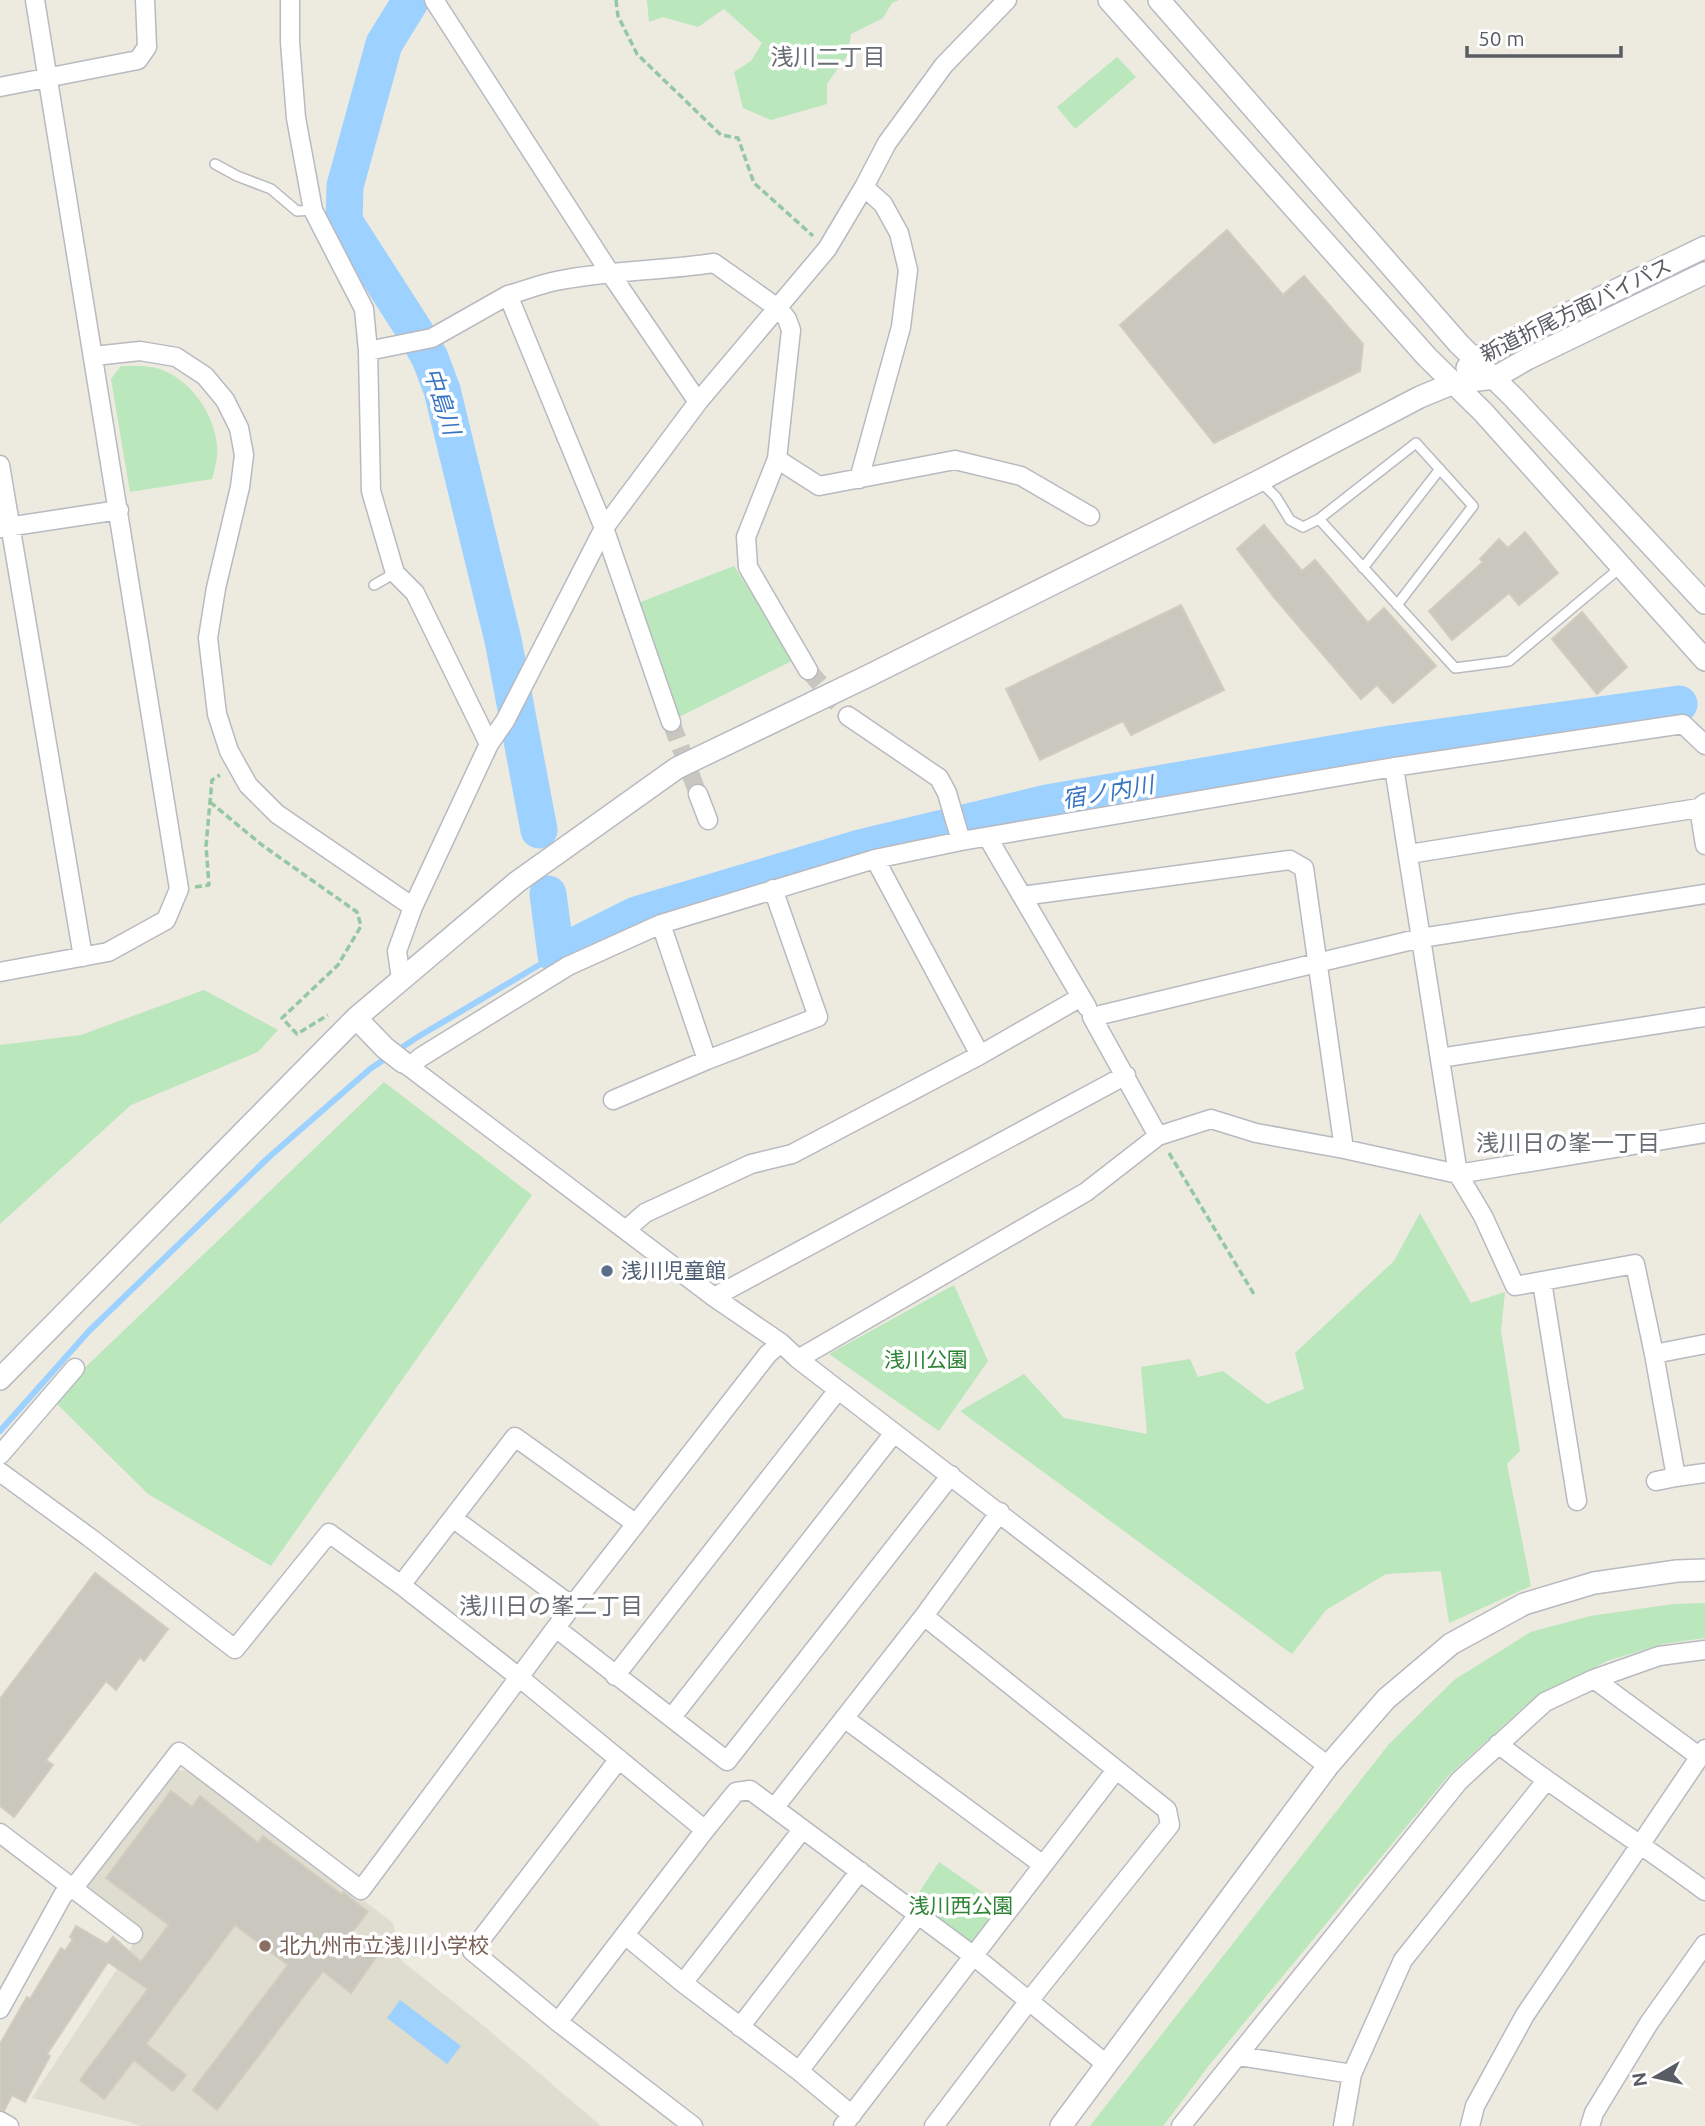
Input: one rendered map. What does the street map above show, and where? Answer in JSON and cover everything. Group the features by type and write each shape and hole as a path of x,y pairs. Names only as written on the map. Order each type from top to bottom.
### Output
{"street":[{"path":"0,972 107,952 166,920 179,889 35,0"},
{"path":"0,87 138,61 147,47 145,0"},
{"path":"290,0 290,42 296,118 313,210 364,309 368,351 372,491 396,573 415,593 489,744"},
{"path":"434,0 610,273 698,402"},
{"path":"401,979 397,951 414,907 489,744 505,721 604,528 698,402 827,249 887,143 944,65 1007,0"},
{"path":"1109,0 1427,357 1483,412 1705,660"},
{"path":"1159,0 1459,344 1705,603"},
{"path":"859,479 901,327 908,270 899,233 883,204 864,187"},
{"name":"新道折尾方面バイパス","path":"1454,383 1475,358 1705,247"},
{"path":"368,351 432,338 508,295 554,281 610,273 666,270 714,263 779,309 791,330 777,458 746,537 748,567 808,670"},
{"path":"0,1378 356,1018 517,882 677,768 1259,481 1420,397 1454,383 1494,378 1527,359 1705,273"},
{"path":"508,295 604,528 671,722"},
{"path":"94,356 140,351 176,357 205,376 226,400 239,428 244,455 240,487 216,588 208,638 217,714 229,751 248,785 277,814 414,907"},
{"path":"777,458 819,486 956,460 1021,476 1090,516"},
{"path":"0,465 5,527 83,957"},
{"path":"5,527 119,510"},
{"path":"848,716 939,778 947,793 959,836"},
{"path":"406,1064 568,966 661,924 773,888 959,836 988,838 1394,767 1683,724 1705,745"},
{"path":"1394,767 1458,1174 1483,1216 1515,1286 1635,1264 1676,1477"},
{"path":"698,794 708,820"},
{"path":"1409,854 1702,806 1705,845"},
{"path":"988,838 1126,1075 1158,1136"},
{"path":"875,859 980,1055"},
{"path":"1022,896 1290,860 1304,868 1344,1149"},
{"path":"613,1100 818,1017 773,888"},
{"path":"1092,1017 1421,938 1705,894"},
{"path":"661,924 707,1060"},
{"path":"627,1229 645,1213 751,1164 792,1154 980,1055 1081,997"},
{"path":"1440,1058 1705,1017"},
{"path":"356,1018 385,1048 714,1297 781,1343 838,1390 1328,1766"},
{"path":"714,1297 1126,1075"},
{"path":"798,1359 1086,1192 1158,1136 1211,1119 1256,1133 1458,1174 1705,1133"},
{"path":"1542,1282 1577,1501"},
{"path":"0,2009 63,1895 79,1881 178,1752 361,1890 635,1523 768,1354 781,1343"},
{"path":"1654,1354 1705,1344"},
{"path":"0,1455 75,1368"},
{"path":"615,1676 838,1390"},
{"path":"672,1717 894,1433"},
{"path":"401,1585 515,1437 635,1523"},
{"path":"0,1472 89,1536 235,1649 329,1533 401,1585 520,1678 705,1830"},
{"path":"1656,1481 1705,1473"},
{"path":"556,1629 727,1761 951,1475"},
{"path":"775,1807 1000,1512"},
{"path":"454,1519 572,1606"},
{"path":"1060,2126 1328,1766 1386,1699 1451,1644 1524,1604 1594,1583 1677,1571 1705,1570"},
{"path":"923,1616 1167,1810 1170,1825 1028,2002 934,2126"},
{"path":"1181,2126 1459,1781 1498,1744 1545,1702 1594,1679 1659,1656 1705,1650"},
{"path":"1470,2126 1475,2106 1525,2015 1702,1753 1594,1679"},
{"path":"845,1718 1043,1865"},
{"path":"1498,1744 1546,1781 1642,1844 1705,1891"},
{"path":"619,1759 472,1951 558,2022 693,2126"},
{"path":"625,1935 683,1983 799,2071 848,2121 1115,1770"},
{"path":"1343,2126 1352,2074 1403,1960 1546,1781"},
{"path":"558,2022 736,1792 750,1790 975,1957 1106,2064"},
{"path":"683,1983 802,1830"},
{"path":"0,1833 132,1934"},
{"path":"740,2027 860,1871"},
{"path":"799,2071 918,1915"},
{"path":"1590,2126 1594,2113 1648,2023 1705,1944"},
{"path":"1239,2056 1352,2074"},
{"path":"0,2121 9,2126"}],"lane":[{"path":"215,164 271,189 297,211 313,210"},
{"path":"1259,481 1276,497 1290,520 1303,527 1319,519 1416,443 1473,506 1397,605"},
{"path":"1363,568 1440,469"},
{"path":"1319,519 1455,668 1509,661 1621,567"},
{"path":"374,585 396,573"}],"path":[{"path":"616,0 618,16 637,54 721,135 738,138 754,183 827,249"},
{"path":"179,889 209,885 206,846 212,780 225,772"},
{"path":"210,802 262,845 357,912 361,926 338,965 282,1018 297,1034 332,1014"},
{"path":"1158,1136 1255,1296"}],"shaded area":[{"name":"北九州市立浅川小学校","path":"172,1770 196,1771 393,1923 402,1961 484,2026 601,2126 140,2126 32,2098 142,1931 84,1886"}],"green space":[{"path":"647,0 899,0 892,3 883,18 851,34 848,54 827,84 827,104 771,120 743,108 734,72 751,61 762,43 724,9 698,27 663,17 649,22"},
{"path":"1117,57 1136,77 1075,129 1057,107"},
{"path":"121,366 160,369 184,383 194,393 209,417 217,444 212,479 130,492 111,379"},
{"path":"734,566 794,660 679,717 638,603"},
{"path":"204,990 278,1030 258,1052 131,1105 0,1224 0,1045 81,1035"},
{"path":"384,1082 532,1195 271,1566 148,1494 52,1399"},
{"path":"1420,1213 1471,1303 1505,1292 1501,1331 1520,1451 1507,1464 1531,1586 1449,1623 1441,1571 1386,1574 1326,1610 1292,1654 960,1411 1024,1374 1064,1418 1147,1434 1141,1367 1190,1359 1198,1377 1223,1371 1267,1404 1304,1389 1295,1353 1394,1261"},
{"name":"浅川公園","path":"954,1285 988,1361 939,1431 829,1354"},
{"path":"1705,1603 1705,1638 1663,1644 1607,1661 1526,1705 1449,1775 1210,2064 1163,2126 1090,2126 1389,1744 1454,1680 1531,1632 1590,1616 1673,1604"},
{"name":"浅川西公園","path":"939,1862 1001,1905 970,1944 914,1900"}],"water":[{"path":"400,2000 461,2046 447,2064 387,2018"}],"building":[{"path":"1227,230 1283,295 1304,276 1363,344 1360,371 1214,443 1120,325"},
{"path":"1264,525 1302,571 1315,560 1368,623 1384,608 1436,666 1393,703 1377,685 1361,699 1273,596 1237,549"},
{"path":"1525,532 1558,573 1519,605 1509,593 1452,640 1429,611 1483,562 1480,559 1499,539 1508,548"},
{"path":"1181,605 1224,690 1131,735 1123,721 1040,760 1006,689"},
{"path":"1582,612 1627,667 1597,694 1552,639"},
{"path":"95,1573 168,1629 144,1661 140,1657 116,1690 106,1681 46,1760 53,1765 14,1817 0,1806 0,1699"},
{"path":"171,1791 192,1807 200,1796 258,1843 263,1836 341,1894 343,1892 368,1912 352,1932 379,1953 351,1993 323,1971 217,2110 193,2090 288,1965 235,1925 146,2044 186,2075 173,2091 134,2060 104,2099 80,2080 148,1989 108,1962 47,2054 50,2056 25,2102 12,2095 4,2111 0,2110 0,2044 27,1997 30,1999 61,1948 65,1951 73,1939 70,1937 76,1926 107,1944 113,1937 141,1962 169,1925 106,1878"}],"waterway":[{"name":"中島川","path":"411,0 384,44 345,186 344,221 414,330 430,358 442,390 503,640 539,830"},
{"name":"宿ノ内川","path":"548,894 556,955 636,915 860,848 1047,803 1390,744 1679,704"},
{"path":"0,1431 89,1331 269,1157 370,1069 416,1038 556,955"}],"tunnel":[{"path":"808,670 848,716"},
{"path":"671,722 698,794"}],"place":[{"name":"浅川児童館","path":"607,1271"},
{"name":"北九州市立浅川小学校","path":"265,1946"}],"district":[{"name":"浅川二丁目","path":"828,57"},
{"name":"浅川日の峯一丁目","path":"1568,1143"},
{"name":"浅川日の峯二丁目","path":"551,1606"}]}
